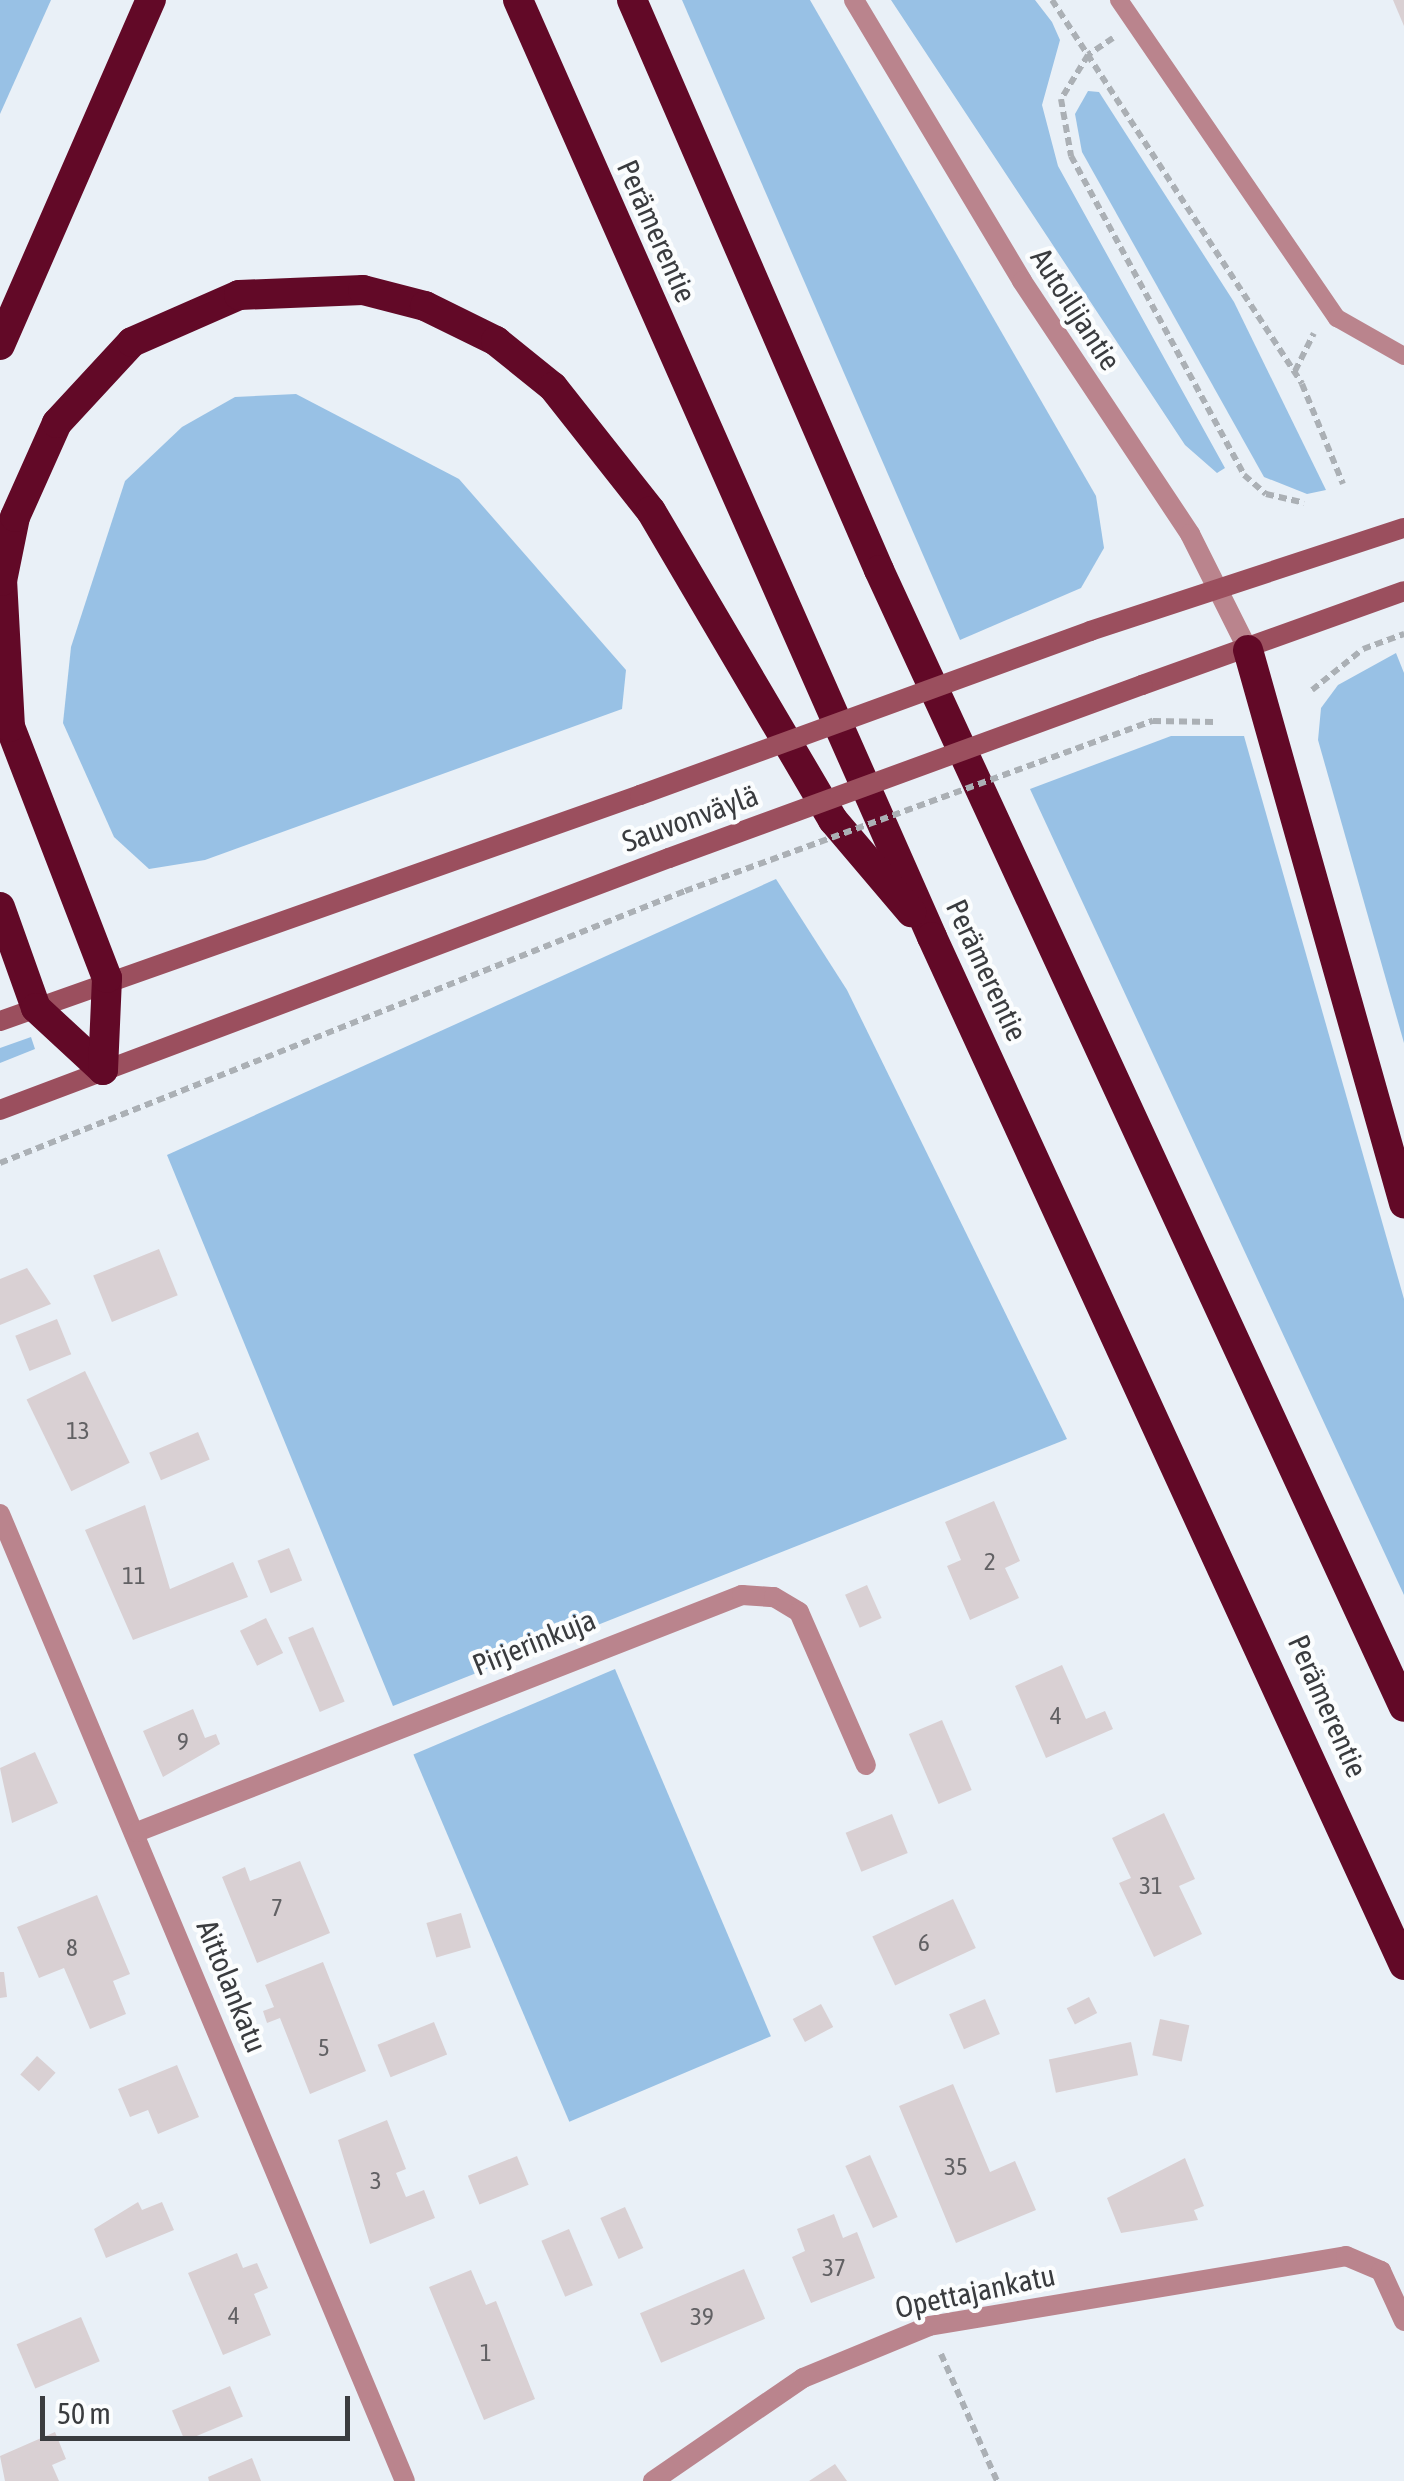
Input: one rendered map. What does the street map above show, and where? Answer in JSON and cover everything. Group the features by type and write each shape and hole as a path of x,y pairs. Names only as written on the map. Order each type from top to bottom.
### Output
{"highway":[{"path":"0,344 151,0"},
{"name":"Perämerentie","path":"518,0 932,937 1404,1966"},
{"path":"632,0 879,570 1404,1707"},
{"path":"103,1070 107,978 10,727 2,581 14,517 57,423 132,342 239,295 300,288 424,306 496,341 554,387 651,511 833,820 932,937"},
{"path":"1248,650 1404,1203"},
{"path":"0,907 36,1008 103,1070"}],"main road":[{"name":"Sauvonväylä","path":"0,1021 107,978 640,794 1090,631 1404,528"},
{"name":"Sauvonväylä","path":"0,1110 668,858 1404,591"}],"street":[{"name":"Autoilijantie","path":"854,0 1220,591 1248,650"},
{"name":"Aittolankatu","path":"0,1514 137,1832 406,2481"},
{"name":"Pirjerinkuja","path":"137,1832 742,1595 774,1597 799,1612 866,1765"},
{"name":"Opettajankatu","path":"653,2481 803,2378 929,2326 1346,2256 1381,2271 1404,2321"}],"lane":[{"path":"1119,0 1337,318 1375,348 1404,356"}],"path":[{"path":"1052,0 1302,384 1343,484"},
{"path":"1135,23 1088,55 1060,98 1070,156 1244,476 1266,494 1304,503"},
{"path":"1312,690 1363,649 1404,634"},
{"path":"0,1163 685,891 1153,721 1215,722"},
{"path":"929,2326 997,2481"}],"shaded area":[{"path":"0,0 51,0 0,114"},
{"path":"682,0 810,0 1096,496 1104,548 1081,588 960,640"},
{"path":"891,0 1035,0 1052,22 1060,40 1042,105 1058,166 1225,468 1217,473 1185,445"},
{"path":"1088,91 1099,92 1234,302 1326,490 1307,494 1264,477 1082,152 1075,114"},
{"path":"296,394 459,479 626,670 622,709 205,860 149,869 114,837 63,723 71,647 125,481 182,427 235,397"},
{"path":"1396,653 1404,673 1404,1043 1318,740 1321,708 1338,685"},
{"path":"1171,736 1244,736 1404,1299 1404,1595 1030,789"},
{"path":"776,879 847,990 1067,1439 393,1706 167,1155"},
{"path":"31,1037 35,1049 0,1063 0,1048"},
{"path":"615,1669 771,2036 569,2122 413,1755"}],"building":[{"path":"1393,0 1404,0 1404,26"},
{"path":"159,1249 178,1295 112,1322 93,1276"},
{"path":"27,1268 51,1304 0,1325 0,1279"},
{"path":"57,1319 71,1354 30,1371 15,1336"},
{"path":"85,1371 130,1463 71,1491 27,1399"},
{"path":"198,1432 210,1460 161,1480 149,1453"},
{"path":"994,1501 1020,1561 1005,1568 1019,1598 970,1620 947,1566 961,1560 945,1522"},
{"path":"145,1505 170,1589 233,1562 248,1597 133,1640 85,1530"},
{"path":"289,1548 302,1580 271,1593 257,1561"},
{"path":"867,1585 882,1618 860,1628 845,1595"},
{"path":"266,1618 283,1653 257,1666 240,1631"},
{"path":"313,1627 345,1702 320,1712 288,1638"},
{"path":"1062,1665 1086,1719 1105,1711 1113,1729 1046,1758 1015,1686"},
{"path":"193,1709 205,1738 216,1734 220,1744 163,1777 143,1731"},
{"path":"942,1720 972,1790 939,1804 909,1734"},
{"path":"35,1752 58,1803 12,1823 0,1768"},
{"path":"1164,1813 1195,1879 1179,1886 1202,1934 1154,1957 1119,1883 1131,1878 1112,1838"},
{"path":"892,1814 908,1853 861,1872 846,1833"},
{"path":"300,1861 330,1933 257,1963 222,1877 245,1867 250,1881"},
{"path":"97,1895 130,1974 113,1981 126,2014 90,2029 64,1968 39,1978 17,1927"},
{"path":"953,1899 976,1948 895,1986 872,1937"},
{"path":"461,1913 471,1948 436,1958 426,1923"},
{"path":"323,1962 366,2071 310,2094 280,2018 267,2023 263,2011 274,2007 265,1985"},
{"path":"0,1972 4,1972 7,1997 0,1998"},
{"path":"1089,1997 1097,2013 1075,2024 1067,2008"},
{"path":"985,1999 1000,2034 964,2049 949,2014"},
{"path":"821,2004 833,2027 805,2042 793,2019"},
{"path":"1160,2019 1189,2025 1182,2061 1152,2055"},
{"path":"434,2022 447,2054 391,2077 377,2045"},
{"path":"1131,2042 1138,2075 1056,2093 1049,2059"},
{"path":"37,2056 56,2073 39,2091 20,2075"},
{"path":"177,2065 199,2117 158,2134 148,2110 130,2117 118,2089"},
{"path":"953,2084 990,2172 1015,2161 1036,2210 956,2243 899,2106"},
{"path":"387,2120 406,2169 396,2173 406,2197 424,2190 435,2218 370,2244 338,2140"},
{"path":"870,2155 898,2217 873,2228 845,2166"},
{"path":"517,2156 529,2185 479,2205 468,2176"},
{"path":"1185,2158 1204,2206 1194,2210 1198,2220 1121,2233 1107,2198"},
{"path":"138,2202 142,2210 162,2202 174,2230 106,2258 94,2229"},
{"path":"625,2207 643,2248 619,2259 600,2218"},
{"path":"834,2214 843,2238 857,2232 875,2278 811,2303 792,2257 805,2251 797,2229"},
{"path":"569,2229 593,2285 565,2297 541,2241"},
{"path":"237,2253 243,2268 257,2263 268,2288 254,2294 271,2335 223,2355 188,2273"},
{"path":"744,2269 765,2319 661,2363 640,2313"},
{"path":"471,2270 486,2305 496,2301 535,2399 484,2420 429,2287"},
{"path":"81,2317 100,2361 35,2389 17,2344"},
{"path":"230,2386 243,2416 185,2441 172,2411"},
{"path":"55,2432 66,2459 52,2465 59,2481 5,2481 0,2456"},
{"path":"252,2458 261,2481 209,2481 208,2477"},
{"path":"835,2464 847,2481 809,2481"}]}
